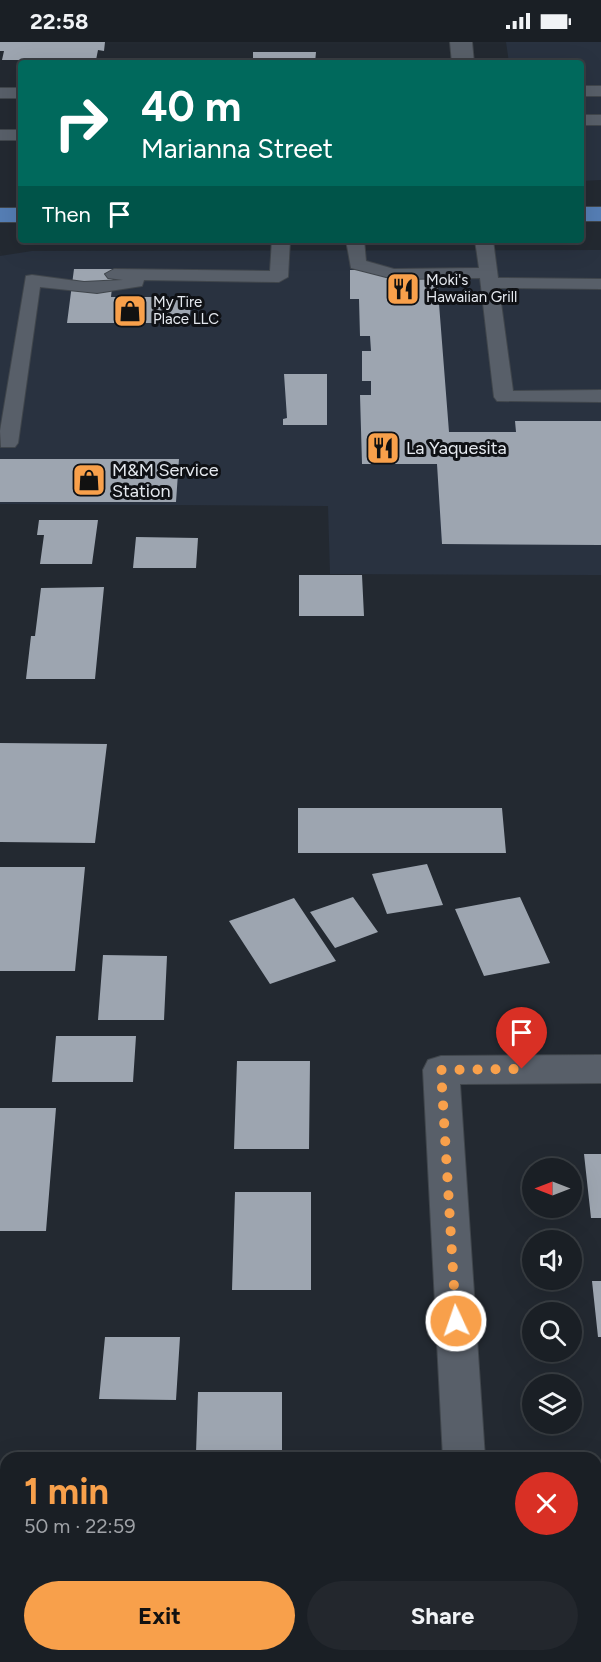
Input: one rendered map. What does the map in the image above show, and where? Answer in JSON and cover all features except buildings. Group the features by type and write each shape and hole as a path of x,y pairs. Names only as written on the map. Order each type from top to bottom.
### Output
{"main road":[{"path":"584,214 601,214"},
{"path":"0,215 18,215"}],"street":[{"path":"461,42 463,60"},
{"path":"464,1452 441,1070 601,1069"}],"lane":[{"path":"584,92 601,91"},
{"path":"0,93 18,93"},
{"path":"584,120 601,120"},
{"path":"0,135 18,135"},
{"path":"114,274 154,277 279,277 280,243"},
{"path":"356,243 357,264 393,274 601,284"},
{"path":"484,243 504,397 601,396"},
{"path":"32,280 74,274"},
{"path":"32,280 72,288 112,288 154,277"},
{"path":"8,443 9,383 32,280"}],"shaded area":[{"path":"506,42 601,42 601,180 584,181 584,60 509,60"},
{"path":"601,250 601,575 330,574 328,506 0,504 0,256 32,251"}],"place":[{"name":"Moki's Hawaiian Grill","path":"403,289"},
{"name":"My Tire Place LLC","path":"130,311"},
{"name":"La Yaquesita","path":"383,448"},
{"name":"M&M Service Station","path":"89,480"}],"route":[{"path":"456,1321 441,1070 522,1069"}]}
